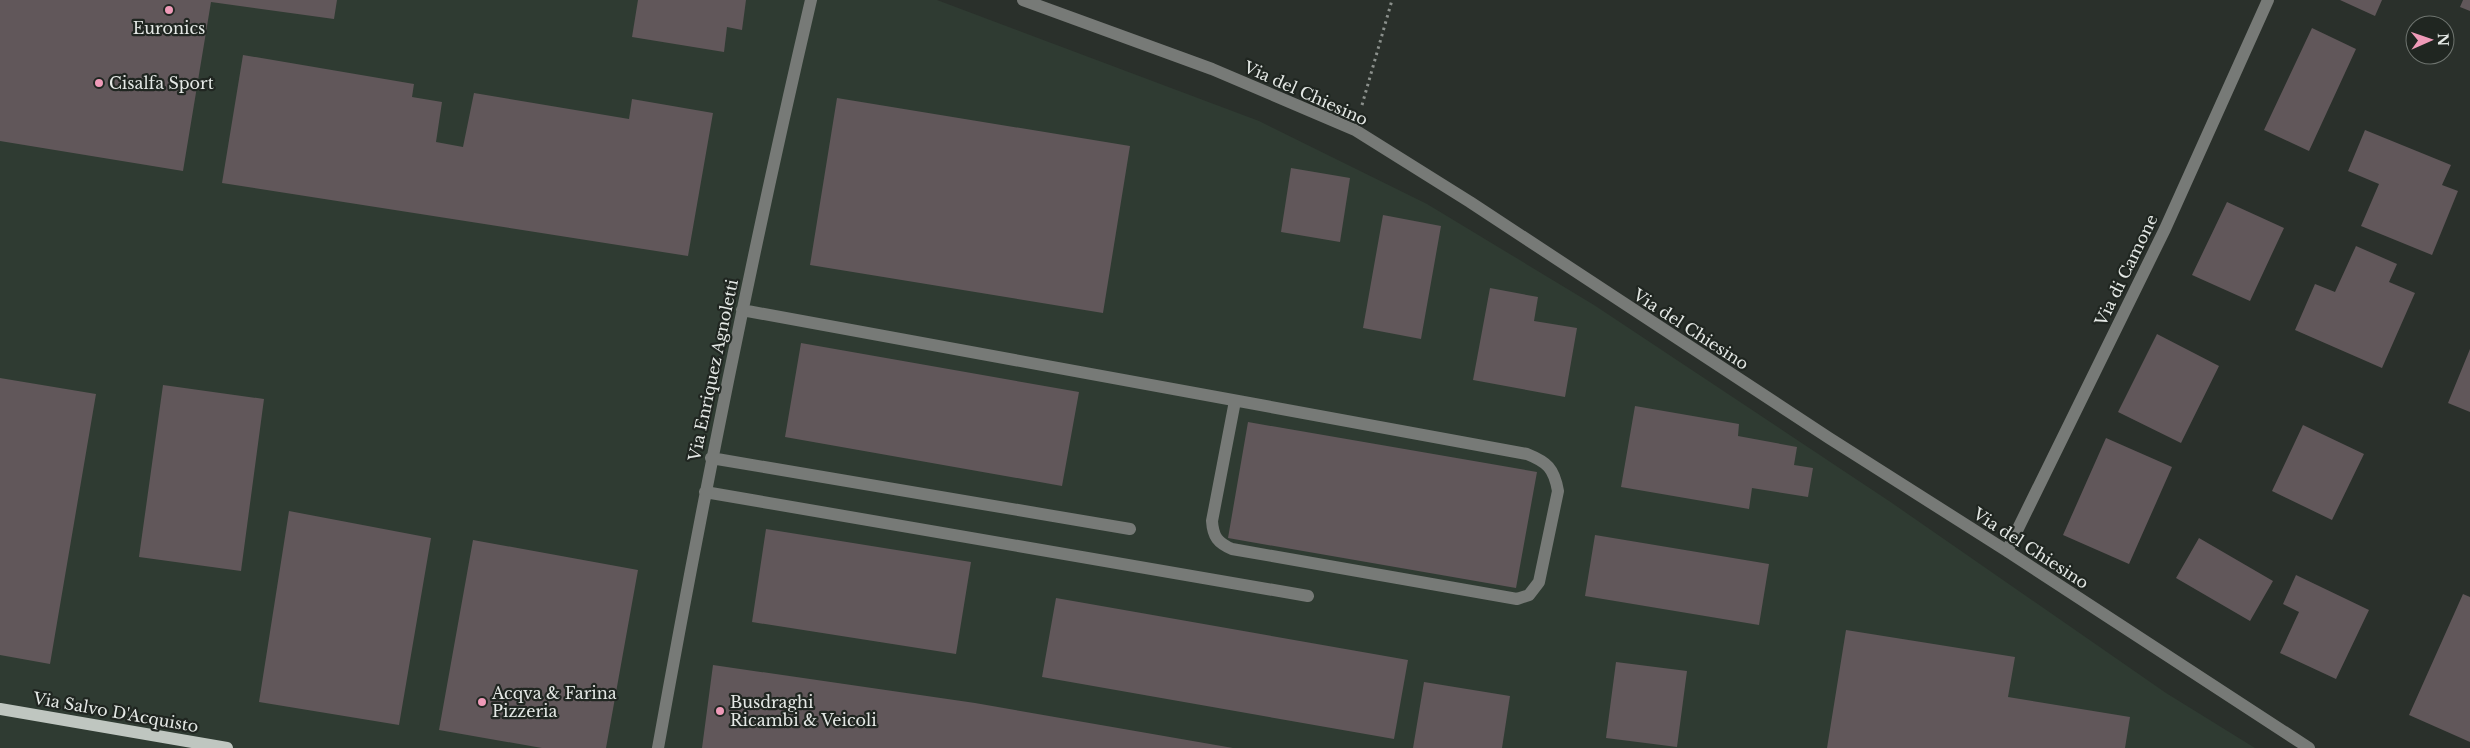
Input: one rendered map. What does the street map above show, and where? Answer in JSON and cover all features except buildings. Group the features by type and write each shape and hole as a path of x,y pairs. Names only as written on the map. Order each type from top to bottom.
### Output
{"main road":[{"name":"Via Salvo D'Acquisto","path":"0,709 227,748"}],"street":[{"name":"Via Enriquez Agnoletti","path":"658,748 711,458 764,201 811,0"},
{"name":"Via del Chiesino","path":"1023,0 1221,73 1355,130 1470,202 1820,433 2007,551 2309,748"},
{"name":"Via di Camone","path":"2007,551 2165,229 2268,0"},
{"path":"742,310 1527,454 1545,461 1556,478 1558,491 1539,582 1529,594 1516,599 1232,549 1220,544 1212,534 1212,521 1235,401"},
{"path":"711,458 1130,529"},
{"path":"705,492 1308,596"}],"path":[{"path":"1355,130 1392,0"}],"shaded area":[{"path":"0,0 937,0 1259,121 1427,204 1594,305 1892,503 2166,693 2255,748 0,748"}],"place":[{"name":"Euronics","path":"169,10"},
{"name":"Cisalfa Sport","path":"99,83"},
{"name":"Acqva & Farina Pizzeria","path":"482,702"},
{"name":"Busdraghi Ricambi & Veicoli","path":"720,711"}]}
